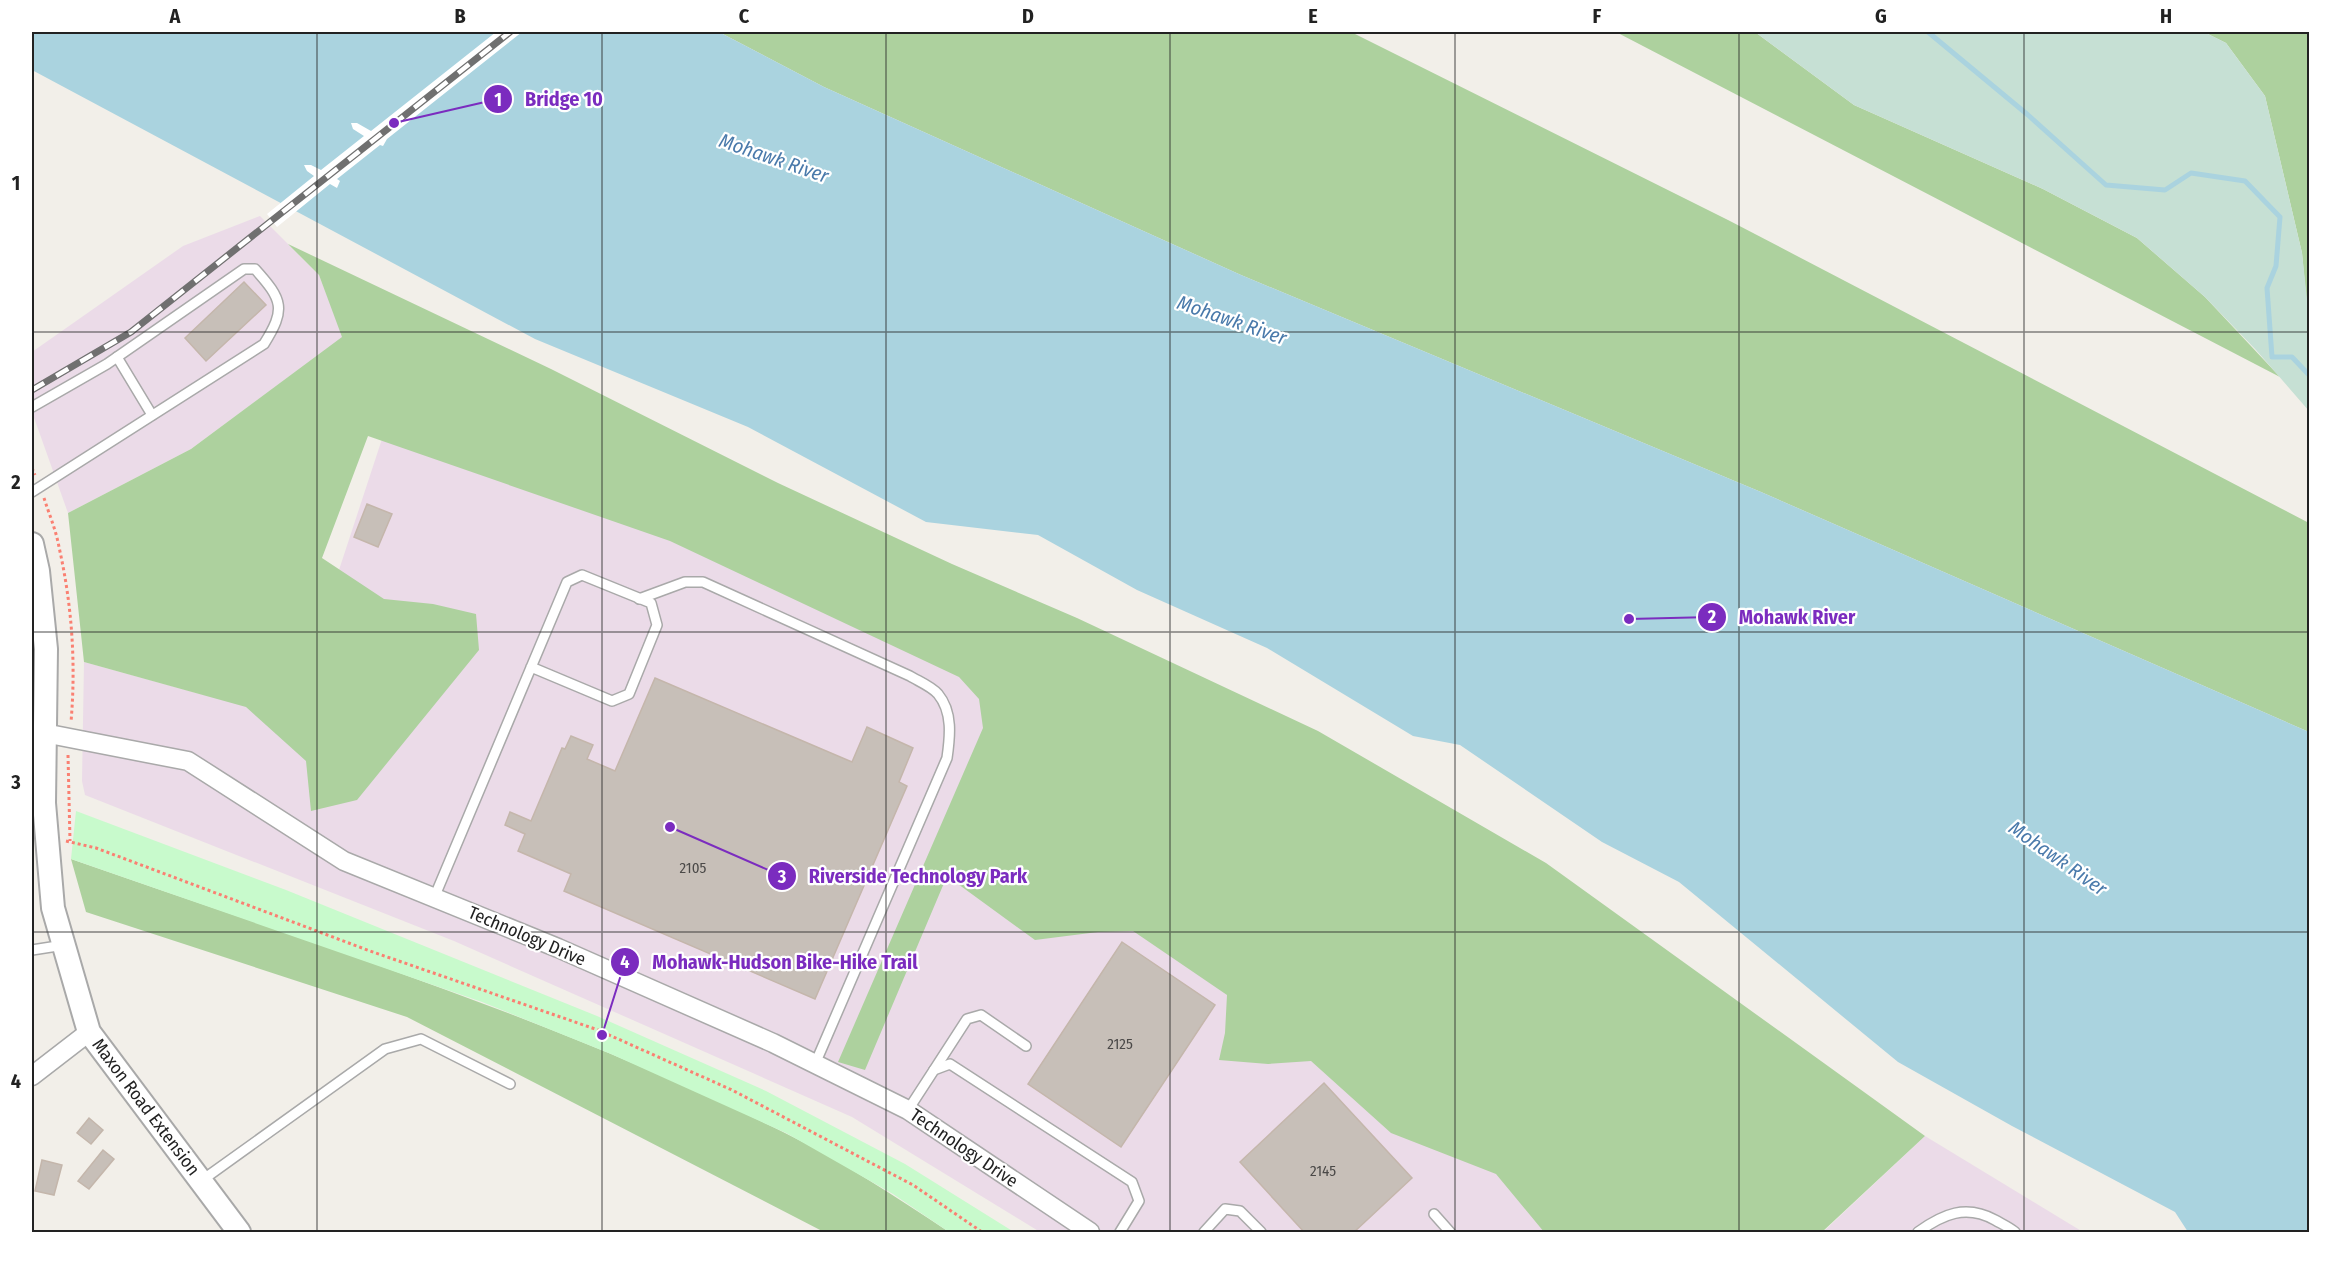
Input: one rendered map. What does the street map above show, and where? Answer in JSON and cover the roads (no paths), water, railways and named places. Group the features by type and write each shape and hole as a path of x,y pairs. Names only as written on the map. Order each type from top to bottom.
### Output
{"street":[{"name":"Maxon Road Extension","path":"32,545 38,571 46,649 44,803 50,889 53,908 89,1032 239,1233"},
{"name":"Technology Drive","path":"44,733 188,761 344,861 568,953 762,1038 908,1110 1090,1233"},
{"path":"32,1076 89,1032"}],"lane":[{"path":"32,408 117,357 243,269 255,269 266,281 279,303 278,323 264,344 32,492"},
{"path":"117,357 152,415"},
{"path":"434,898 531,667 567,582 582,575 651,603 657,625 629,694 612,701 531,667"},
{"path":"639,599 685,582 703,582 910,675 936,692 944,704 951,732 947,758 815,1064"},
{"path":"32,950 64,945"},
{"path":"908,1110 967,1019 981,1015 1026,1046"},
{"path":"201,1181 386,1049 421,1039 510,1084"},
{"path":"934,1070 950,1064 1132,1182 1139,1201 1120,1233"},
{"path":"1204,1233 1225,1209 1240,1211 1261,1233"},
{"path":"1918,1233 1934,1220 1961,1211 1981,1212 2014,1233"},
{"path":"1434,1214 1450,1233"}],"water":[{"name":"Mohawk River","path":"32,32 719,32 824,87 1241,275 1761,492 2309,732 2309,1232 2188,1232 2175,1212 2012,1126 1898,1062 1679,882 1602,842 1460,745 1413,736 1267,648 1137,590 1038,535 926,522 748,427 535,339 32,70"}],"waterway":[{"path":"1928,32 2028,115 2106,185 2165,190 2191,173 2245,181 2280,217 2276,266 2267,288 2272,357 2292,357 2310,376"}],"railway":[{"path":"32,390 131,332 510,32"}],"place":[{"name":"Bridge 10","path":"394,123"},
{"name":"Mohawk River","path":"1629,619"},
{"name":"Riverside Technology Park","path":"670,827"},
{"name":"Mohawk-Hudson Bike-Hike Trail","path":"602,1035"}]}
